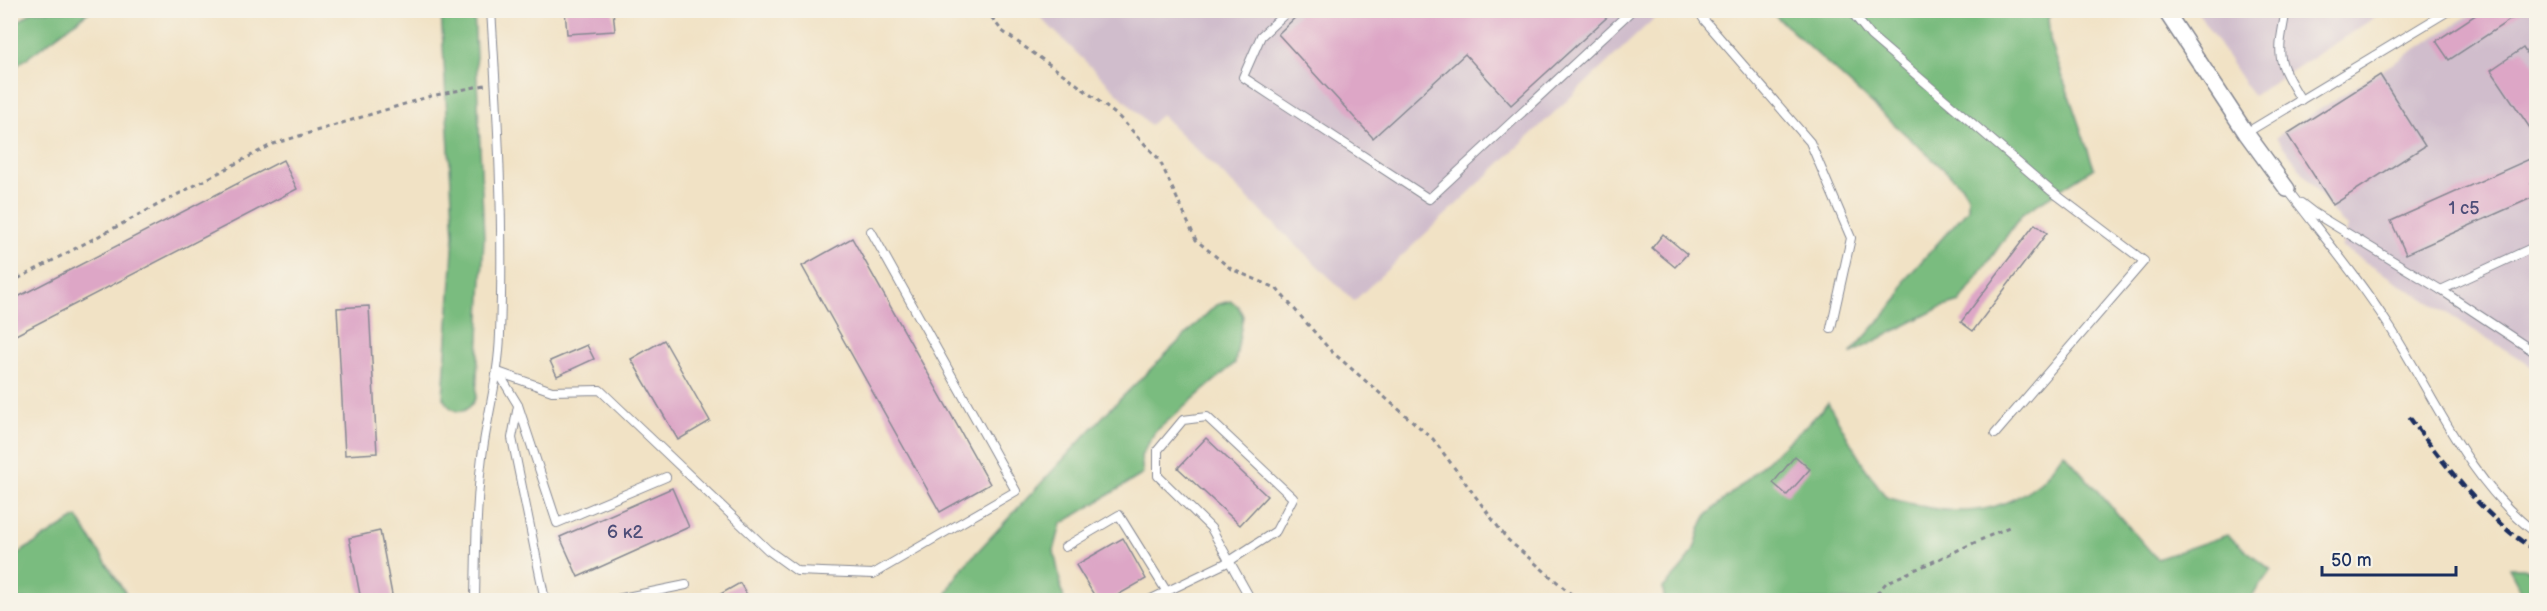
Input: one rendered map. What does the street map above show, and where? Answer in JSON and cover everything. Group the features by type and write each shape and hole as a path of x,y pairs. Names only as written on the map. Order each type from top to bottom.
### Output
{"street":[{"path":"2166,10 2246,133 2287,189"}],"lane":[{"path":"475,600 477,496 484,440 498,372 501,246 496,83 491,10"},
{"path":"1289,10 1261,36 1243,77 1429,199 1629,13 1627,10"},
{"path":"1698,10 1810,142 1851,238 1831,328"},
{"path":"1850,10 1871,36 2042,183 2144,261 1995,434"},
{"path":"2286,10 2278,51 2280,61 2301,100"},
{"path":"2246,133 2450,10"},
{"path":"2287,189 2314,213 2441,290 2536,353"},
{"path":"2287,189 2391,328 2454,437 2512,512 2536,533"},
{"path":"498,372 552,391 600,390 768,550 796,571 873,574 1016,491 871,231"},
{"path":"2441,290 2536,246"},
{"path":"498,372 518,405 557,523 666,477"},
{"path":"518,405 512,438 545,600"},
{"path":"1149,600 1228,562 1276,531 1293,498 1207,417 1183,420 1158,450 1158,476 1211,528 1228,562 1251,600"},
{"path":"1065,547 1119,515 1167,592"},
{"path":"612,600 686,585"}],"path":[{"path":"986,10 1002,31 1118,116 1159,159 1196,240 1231,269 1276,288 1331,351 1434,439 1507,539 1578,600"},
{"path":"10,283 273,144 431,96 496,83"},
{"path":"1871,600 1886,584 2011,526"}],"shaded area":[{"path":"1662,10 1354,301 1161,115 1150,125 1034,11"},
{"path":"2197,11 2385,11 2253,96"},
{"path":"2476,11 2536,11 2536,369 2341,247 2348,226 2340,221 2276,137"}],"green space":[{"path":"33,11 90,11 11,70 11,27"},
{"path":"441,11 474,11 484,238 476,397 468,408 460,411 451,408 443,398 454,235"},
{"path":"1770,11 2054,11 2048,18 2050,40 2094,168 2022,214 1960,302 1937,309 1850,354 1899,298 1905,280 1968,209 1968,196 1961,185"},
{"path":"1230,301 1238,306 1243,316 1235,363 1155,432 1141,456 1143,474 1061,524 1054,551 1064,600 944,600 964,566 1110,409 1216,305"},
{"path":"1828,403 1864,466 1886,497 1947,510 1985,509 2003,504 2040,482 2064,453 2157,559 2227,535 2271,570 2249,600 1666,600 1663,588 1689,557 1707,515"},
{"path":"77,517 126,594 125,600 11,600 11,558"},
{"path":"2509,568 2523,568 2536,574 2536,600 2526,600"}],"building":[{"path":"565,10 613,10 615,31 567,34"},
{"path":"1303,10 1615,10 1511,105 1465,54 1373,138 1278,34"},
{"path":"2483,10 2525,10 2449,60 2436,41"},
{"path":"2523,48 2536,68 2536,137 2491,70"},
{"path":"2380,75 2425,146 2333,205 2287,134"},
{"path":"2534,157 2536,180 2531,183 2536,196 2406,254 2391,221"},
{"path":"283,160 297,189 10,338 10,301"},
{"path":"2035,224 2047,233 1973,331 1961,322"},
{"path":"1663,234 1687,254 1675,267 1652,248"},
{"path":"852,238 990,484 940,512 802,266"},
{"path":"369,306 377,453 345,455 337,308"},
{"path":"664,340 710,421 678,440 631,359"},
{"path":"587,345 594,359 557,376 550,361"},
{"path":"1206,438 1267,496 1240,525 1178,468"},
{"path":"1795,456 1810,469 1787,495 1773,483"},
{"path":"672,488 689,527 578,577 560,537"},
{"path":"380,531 393,600 361,600 349,538"},
{"path":"1123,538 1146,579 1109,600 1097,600 1076,565"},
{"path":"740,583 750,600 710,600"},
{"path":"1230,593 1234,600 1216,600"}],"railway":[{"path":"2409,417 2483,507 2517,538 2536,551"}]}
